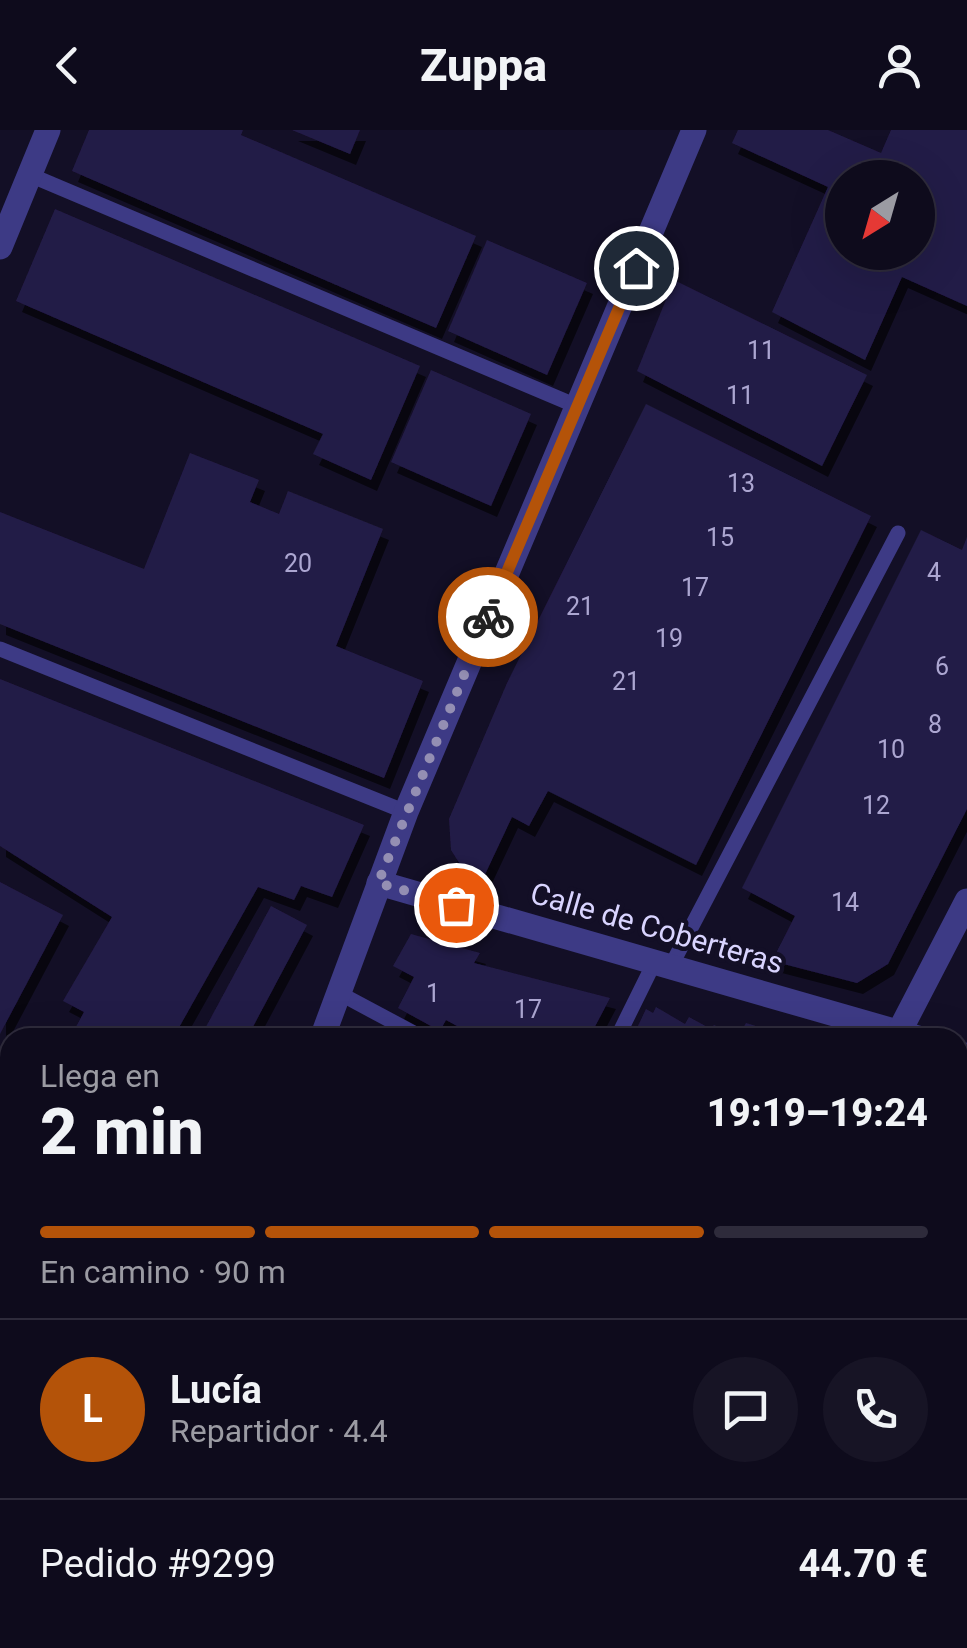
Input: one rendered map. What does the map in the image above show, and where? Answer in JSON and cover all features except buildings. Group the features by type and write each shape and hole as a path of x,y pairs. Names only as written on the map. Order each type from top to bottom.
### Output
{"street":[{"path":"0,247 48,130"},
{"path":"326,1028 406,812 694,130"},
{"name":"Calle de Coberteras","path":"378,883 881,1028"},
{"path":"908,1028 967,902"}],"lane":[{"path":"30,175 579,407"},
{"path":"623,1028 663,963 898,532"},
{"path":"0,649 406,812"},
{"path":"338,993 404,1028"}],"way so far":[{"path":"456,905 378,883 488,617"}],"route":[{"path":"488,617 636,268"}]}
